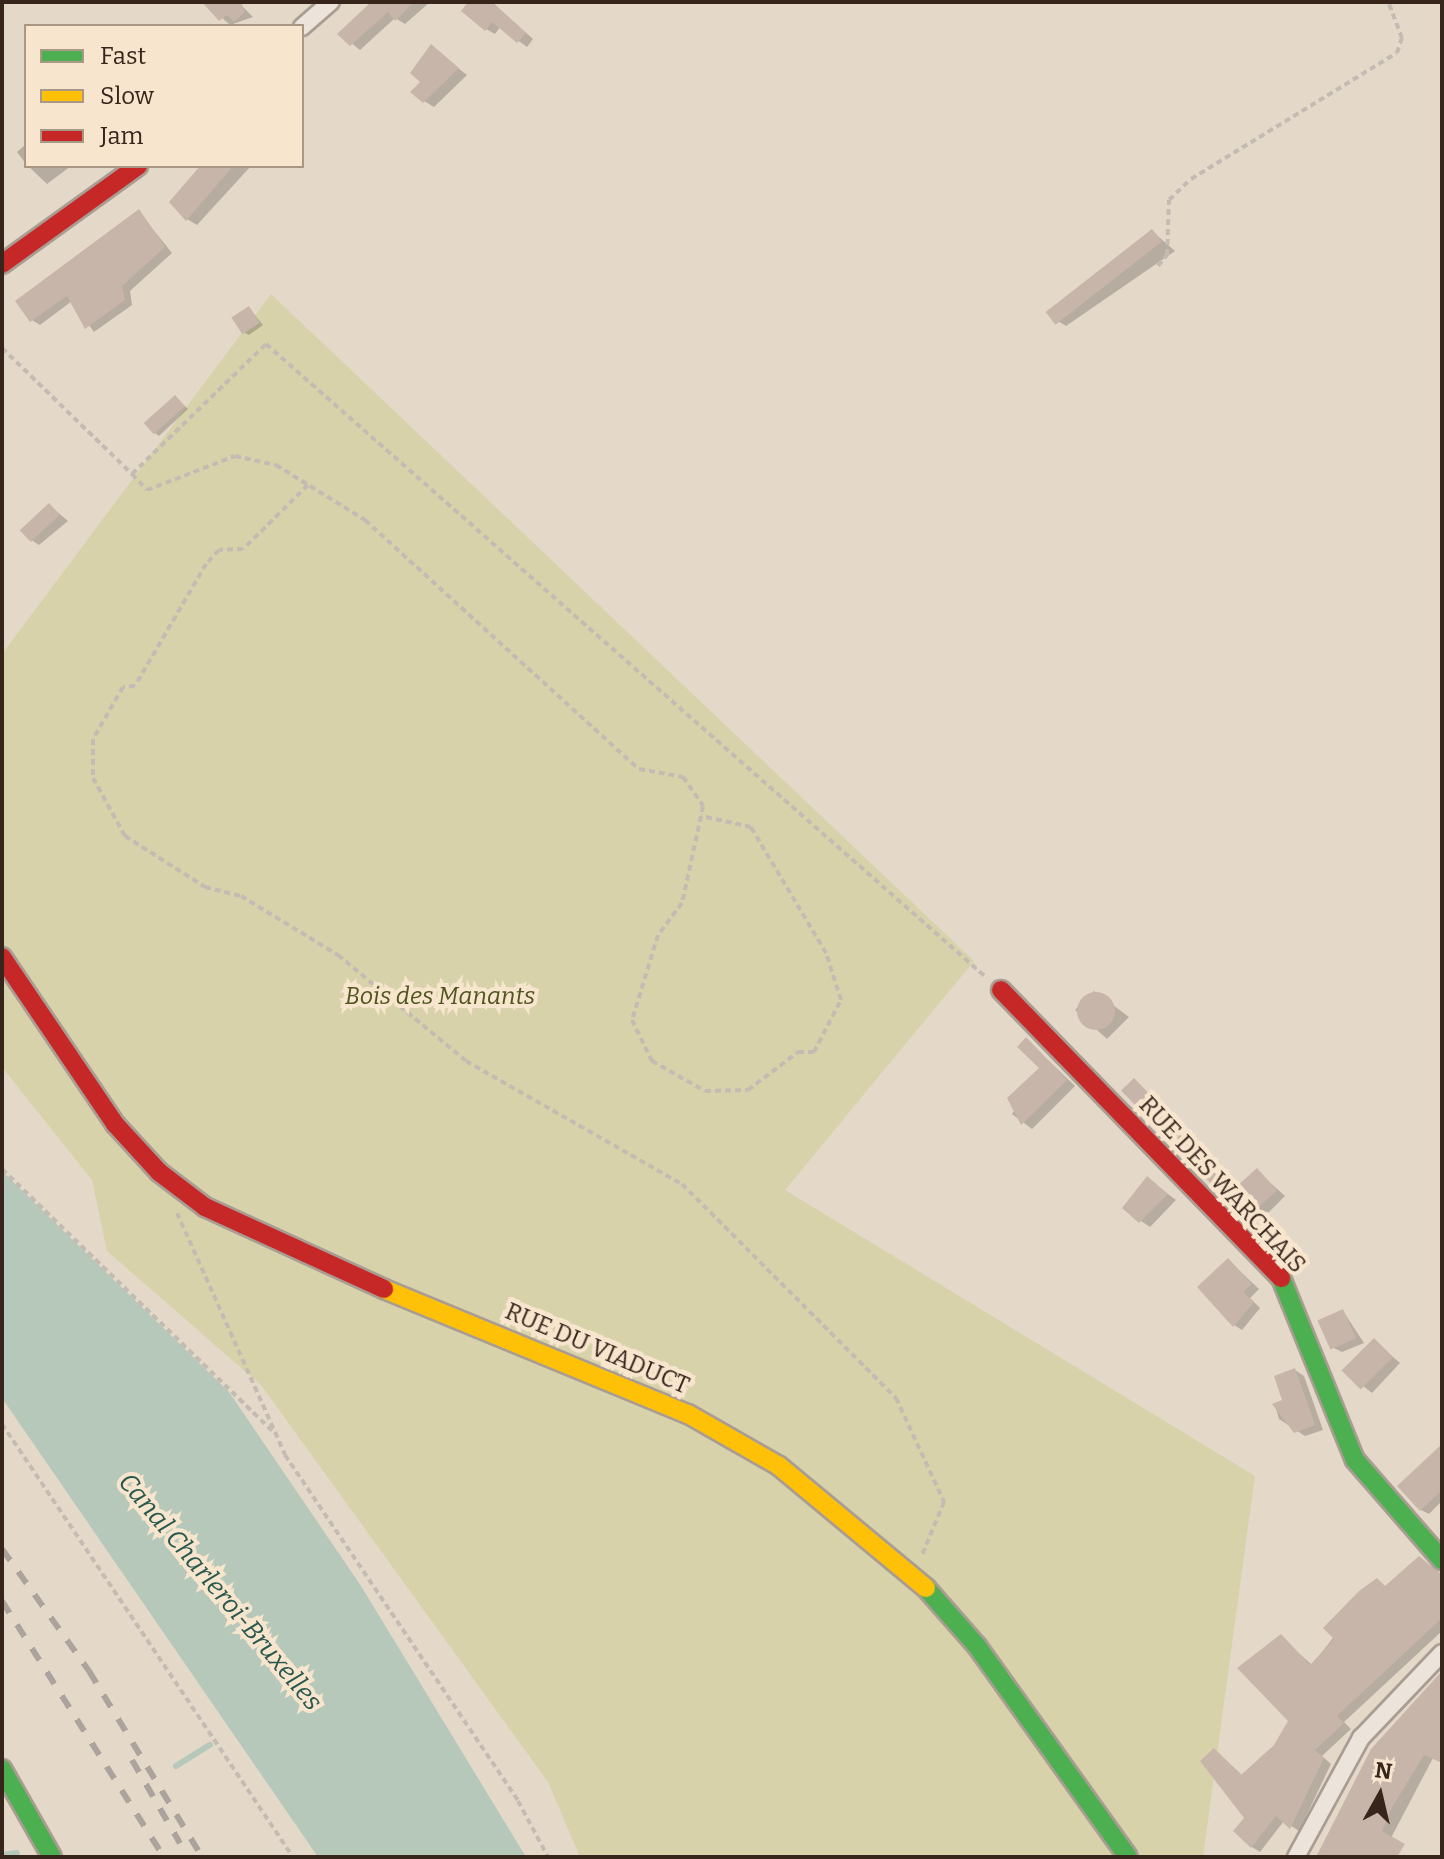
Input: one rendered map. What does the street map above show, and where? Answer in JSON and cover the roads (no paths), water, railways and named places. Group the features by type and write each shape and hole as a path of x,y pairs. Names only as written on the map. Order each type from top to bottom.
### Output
{"street":[{"path":"304,25 331,2"},
{"path":"2,264 135,168"},
{"name":"RUE DU VIADUCT","path":"2,957 87,1089 159,1172 205,1207 323,1266 523,1341 688,1414 779,1466 916,1577 1029,1710 1128,1857"},
{"name":"RUE DES WARCHAIS","path":"1001,990 1288,1285 1355,1460 1442,1560"},
{"path":"1296,1857 1361,1738 1442,1653"},
{"path":"2,1769 52,1857"}],"water":[{"name":"Canal Charleroi-Bruxelles","path":"2,1171 229,1392 361,1586 526,1857 318,1857 2,1398"}],"waterway":[{"path":"176,1766 210,1745"},
{"path":"2,1855 17,1853"}],"railway":[{"path":"2,1549 89,1671 202,1857"},
{"path":"2,1601 164,1857"},
{"path":"132,1760 180,1843"}],"park label":[{"name":"Bois des Manants","path":"440,997"}]}
